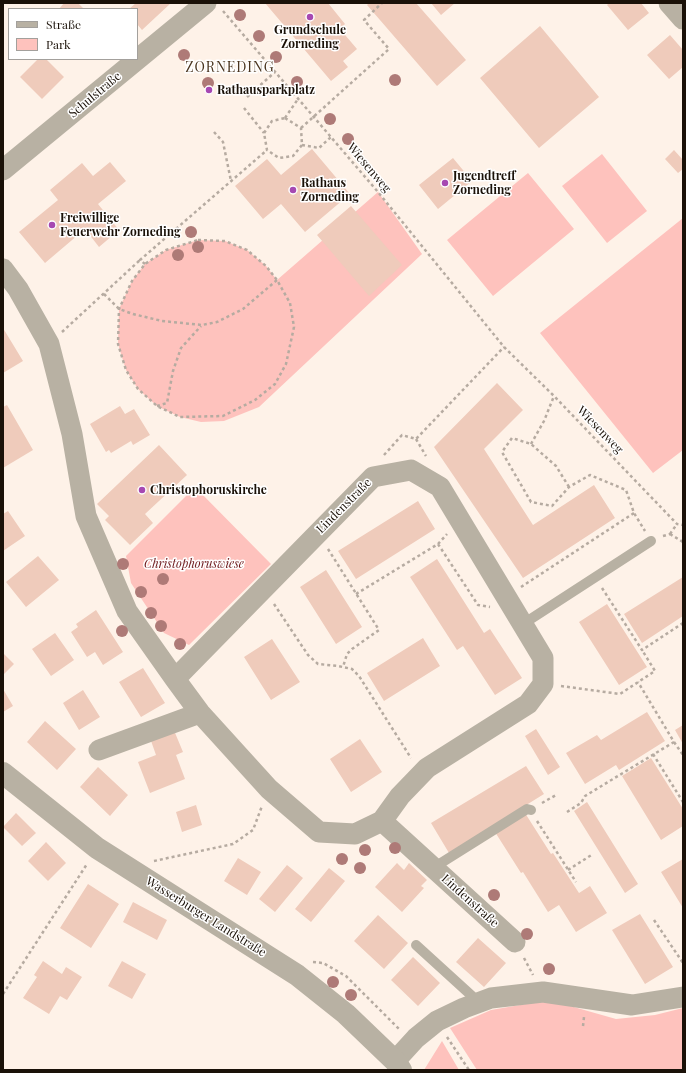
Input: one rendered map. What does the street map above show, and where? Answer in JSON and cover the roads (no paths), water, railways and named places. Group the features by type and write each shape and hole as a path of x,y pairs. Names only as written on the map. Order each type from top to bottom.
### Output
{"street":[{"path":"669,3 683,19"},
{"name":"Schulstraße","path":"3,170 213,5"},
{"path":"3,269 18,289 49,344 72,434 86,516 127,611 200,713 269,789 319,832 355,834 382,821"},
{"name":"Lindenstraße","path":"175,679 373,477 411,470 440,487 457,515 499,602 523,624 543,658 543,684 528,704 421,773 400,796 382,821 515,942"},
{"path":"99,750 200,713"},
{"name":"Wasserburger Landstraße","path":"3,773 98,848 139,876 297,975 346,1014 398,1066"},
{"path":"398,1066 416,1038 437,1021 464,1008 491,998 543,992 632,1005 683,997"}],"lane":[{"path":"523,624 651,541"},
{"path":"433,868 526,809 531,810"},
{"path":"416,945 472,996 475,1004"}],"place":[{"name":"Grundschule Zorneding","path":"310,17"},
{"name":"Rathausparkplatz","path":"209,90"},
{"name":"Jugendtreff Zorneding","path":"445,183"},
{"name":"Rathaus Zorneding","path":"293,190"},
{"name":"Freiwillige Feuerwehr Zorneding","path":"52,225"},
{"name":"Christophoruskirche","path":"142,490"}],"district":[{"name":"ZORNEDING","path":"230,68"}],"park label":[{"name":"Christophoruswiese","path":"194,564"}]}
